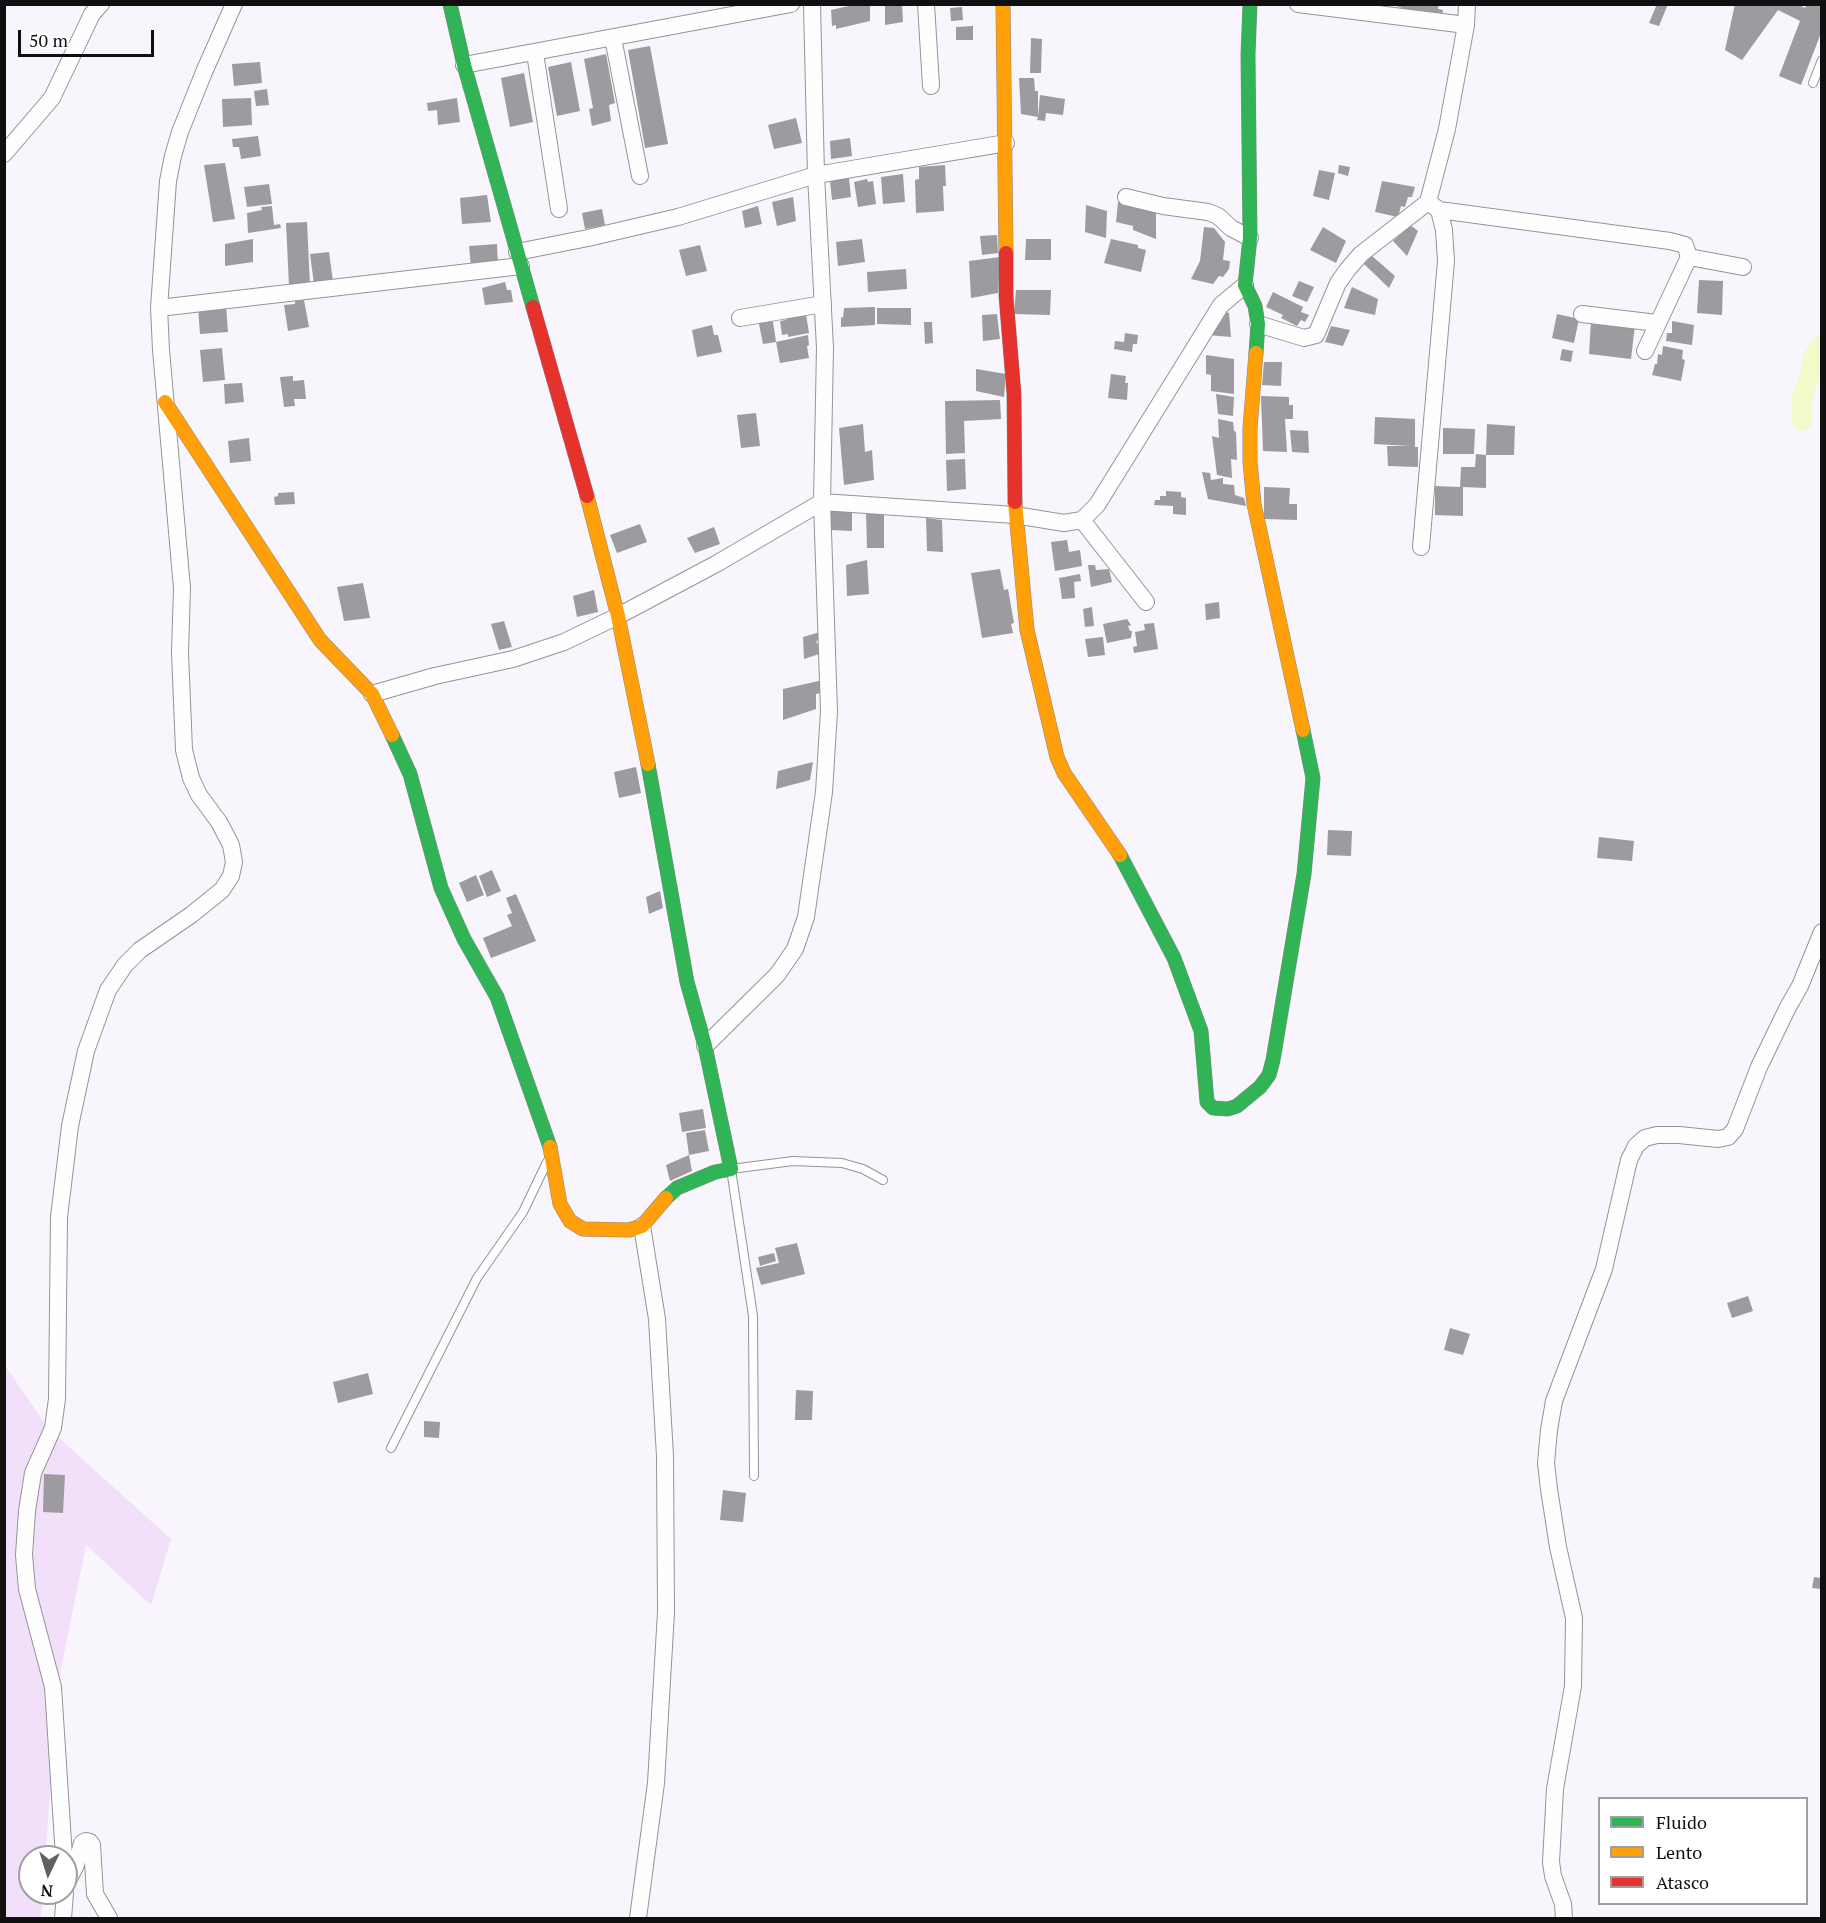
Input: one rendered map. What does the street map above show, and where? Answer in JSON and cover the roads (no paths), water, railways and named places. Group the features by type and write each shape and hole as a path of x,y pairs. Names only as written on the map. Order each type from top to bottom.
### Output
{"street":[{"path":"4,154 52,98 92,14 101,4"},
{"path":"63,1845 53,1687 27,1589 24,1555 27,1511 33,1473 52,1428 57,1399 59,1217 70,1126 86,1051 108,990 124,965 140,950 191,915 222,890 231,876 234,862 231,845 219,822 199,795 191,778 184,750 180,653 182,588 159,308 168,181 173,156 204,72 234,4"},
{"path":"165,402 320,640 372,694 410,774 441,888 464,939 497,997 551,1150 560,1204 570,1221 584,1229 592,1230 629,1230 642,1226 667,1196 678,1188 715,1172 731,1169 705,1046 687,982 645,749 618,616 571,436 464,65 450,4"},
{"path":"464,65 791,4"},
{"path":"705,1046 777,975 795,949 806,917 824,792 829,711 822,502 825,348 816,176 812,4"},
{"path":"926,4 931,86"},
{"path":"1003,4 1006,296 1014,394 1015,515 1027,630 1057,757 1082,800 1118,851 1174,958 1201,1030 1209,1105 1215,1109 1233,1108 1260,1087 1269,1076 1304,874 1313,778 1254,504 1250,462 1250,428 1258,324 1255,306 1245,285 1250,238 1248,56 1251,4"},
{"path":"1298,4 1466,25"},
{"path":"1421,547 1446,261 1445,237 1433,206 1466,25 1467,4"},
{"path":"613,38 640,176"},
{"path":"535,53 559,209"},
{"path":"159,308 519,259 588,238 678,217 816,176 1006,143"},
{"path":"1126,197 1163,206 1208,212 1218,216 1231,228 1250,238"},
{"path":"1258,324 1304,338 1316,335 1338,283 1361,254 1433,206 1678,242 1685,245 1689,257 1645,351"},
{"path":"1689,257 1743,267"},
{"path":"372,694 435,676 513,659 564,642 716,564 822,502 1015,515 1064,524 1082,520 1097,506 1221,305 1245,285"},
{"path":"740,318 824,304"},
{"path":"1582,314 1657,323"},
{"path":"1082,520 1146,602"},
{"path":"1564,1918 1563,1904 1553,1876 1551,1862 1555,1789 1573,1686 1574,1618 1558,1547 1546,1463 1554,1401 1605,1269 1629,1160 1636,1146 1644,1138 1657,1135 1718,1139 1728,1137 1735,1129 1759,1067 1800,986 1821,932"},
{"path":"638,1918 656,1783 666,1612 665,1456 657,1319 642,1226"},
{"path":"78,1858 82,1843 90,1842 95,1894 109,1918"}],"lane":[{"path":"1813,83 1821,60"},
{"path":"391,1449 477,1278 523,1212 551,1150"},
{"path":"754,1476 753,1316 731,1169 793,1161 842,1163 863,1169 883,1180"}],"waterway":[{"path":"1802,421 1802,399 1813,357 1822,345"}]}
